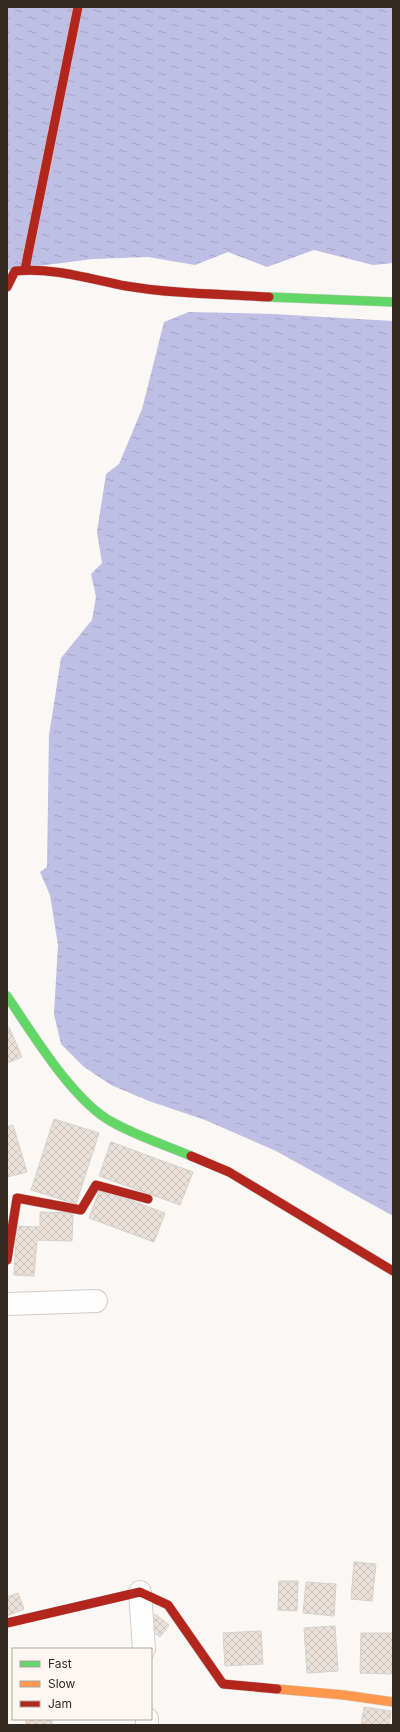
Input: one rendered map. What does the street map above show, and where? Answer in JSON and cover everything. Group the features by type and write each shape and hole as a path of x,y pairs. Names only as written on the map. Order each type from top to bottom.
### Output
{"street":[{"path":"25,269 78,7"},
{"path":"7,287 15,271 25,269 42,270 139,288 393,302"},
{"path":"7,996 47,1054 82,1099 111,1122 229,1172 393,1271"},
{"path":"7,1260 17,1198 81,1210 96,1185 148,1199"},
{"path":"7,1304 96,1301"},
{"path":"7,1624 140,1592 168,1605 222,1684 344,1695 393,1702"},
{"path":"140,1592 144,1648"}],"water":[{"path":"7,7 393,7 393,263 373,265 314,250 267,267 228,252 195,265 148,257 93,259 7,270"},
{"path":"189,312 273,314 393,321 393,1216 276,1151 205,1120 149,1101 111,1085 84,1067 61,1044 54,1014 58,945 50,895 40,872 47,867 49,735 61,658 92,620 96,597 91,574 102,563 97,532 106,474 119,464 142,409 164,322"}],"building":[{"path":"9,1027 22,1057 7,1063 7,1028"},
{"path":"54,1119 99,1133 76,1204 31,1190"},
{"path":"13,1125 27,1172 7,1177 7,1127"},
{"path":"111,1142 193,1172 180,1205 99,1176"},
{"path":"100,1189 165,1213 154,1242 89,1218"},
{"path":"40,1212 73,1213 72,1241 37,1240 34,1276 14,1275 16,1240 13,1226 40,1227"},
{"path":"354,1562 376,1564 372,1601 351,1599"},
{"path":"279,1581 298,1581 297,1611 278,1610"},
{"path":"306,1582 336,1584 334,1616 303,1613"},
{"path":"18,1593 24,1609 7,1616 7,1597"},
{"path":"155,1614 169,1625 160,1637 146,1626"},
{"path":"335,1626 338,1671 307,1673 304,1628"},
{"path":"261,1631 263,1664 225,1666 223,1633"},
{"path":"361,1633 393,1633 392,1674 360,1673"},
{"path":"364,1707 391,1711 389,1725 361,1725"},
{"path":"26,1720 52,1720 52,1725 26,1725"}],"traffic: fast":[{"path":"269,297 393,302"},
{"path":"7,996 54,1065 68,1083 97,1112 131,1132 191,1156"}],"traffic: slow":[{"path":"277,1689 344,1695 393,1702"}],"traffic: jam":[{"path":"25,269 78,7"},
{"path":"7,287 15,271 29,270 71,274 144,289 269,297"},
{"path":"191,1156 229,1172 393,1271"},
{"path":"7,1260 17,1198 81,1210 96,1185 148,1199"},
{"path":"7,1623 140,1592 168,1605 223,1684 277,1689"}]}
